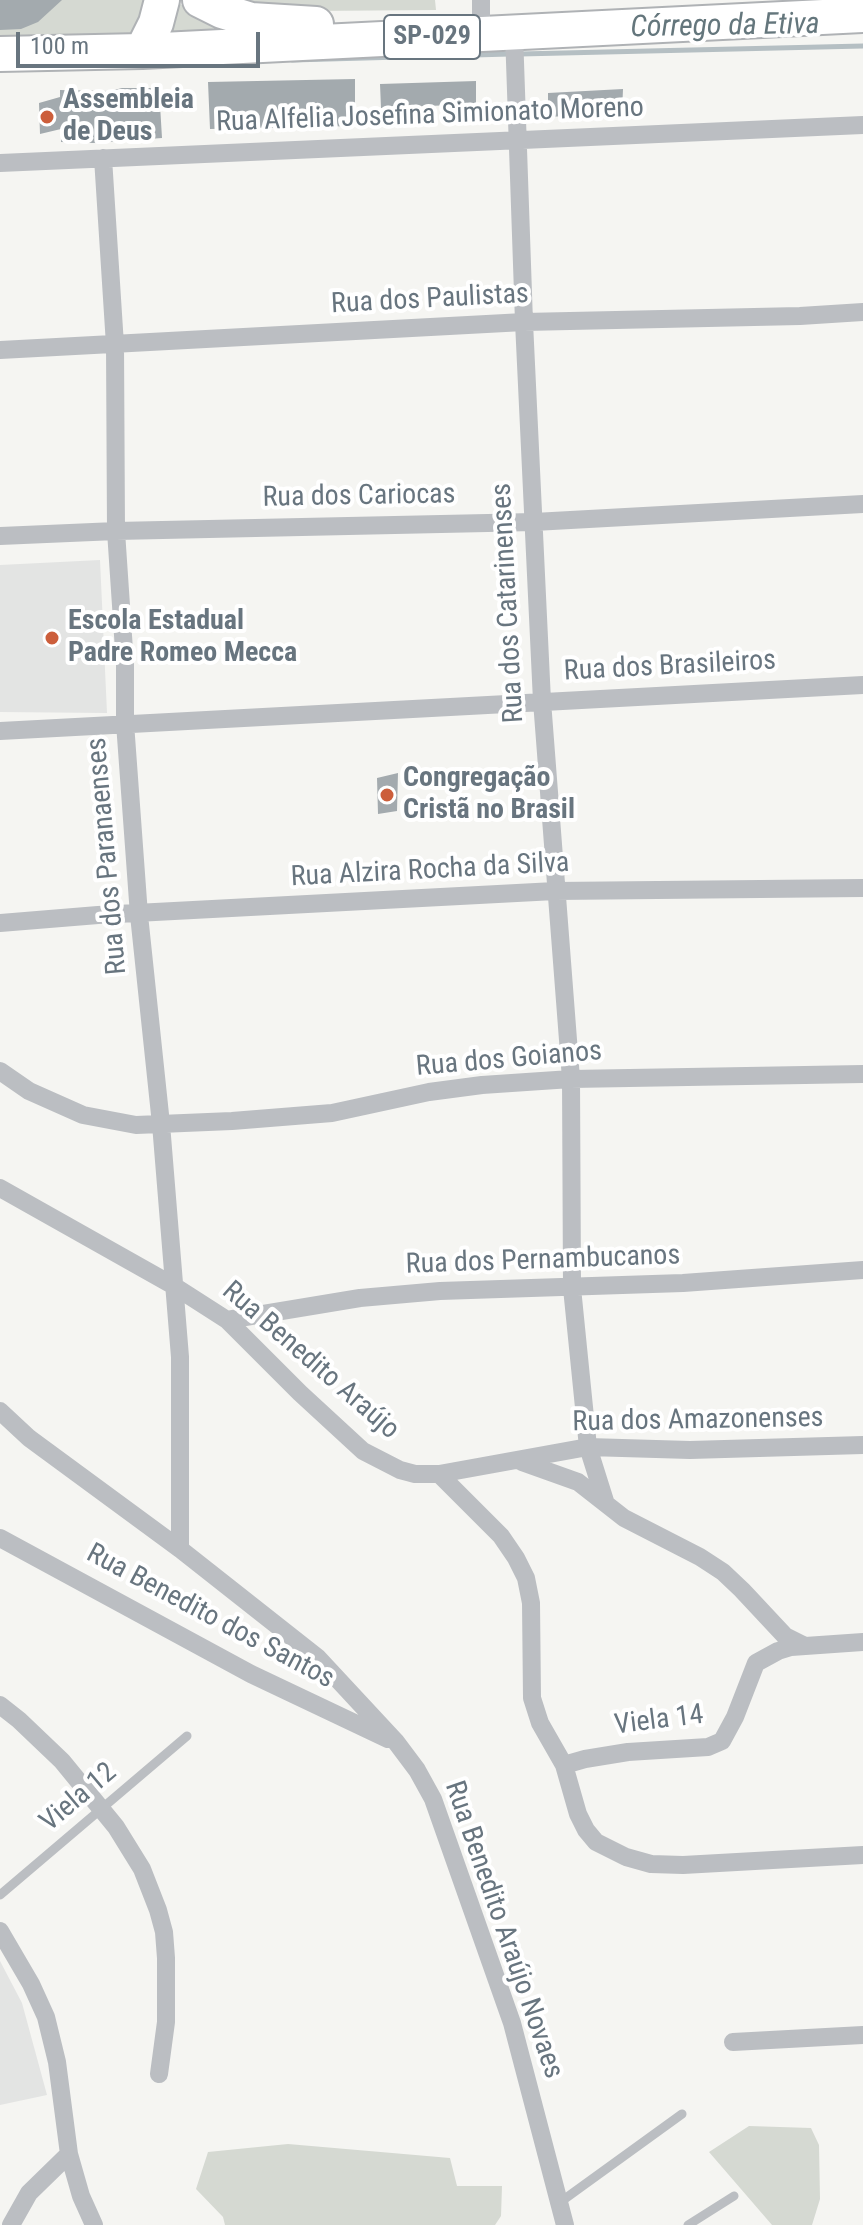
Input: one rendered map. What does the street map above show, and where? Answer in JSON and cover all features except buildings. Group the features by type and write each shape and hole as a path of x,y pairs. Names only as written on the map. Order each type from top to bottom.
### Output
{"highway":[{"path":"142,51 156,23 162,0"},
{"name":"SP-029","path":"200,0 251,20 315,24 481,8 780,0"},
{"name":"SP-029","path":"0,54 514,38 863,15"}],"street":[{"name":"Rua dos Catarinenses","path":"514,38 542,701 571,1079 572,1288 588,1447 605,1501"},
{"name":"Rua Alfelia Josefina Simionato Moreno","path":"0,163 863,125"},
{"name":"Rua dos Paranaenses","path":"103,158 115,345 116,531 125,665 125,723 139,915 161,1124 180,1357 180,1549"},
{"name":"Rua dos Paulistas","path":"0,350 524,322 863,312"},
{"name":"Rua dos Cariocas","path":"0,536 534,522 863,504"},
{"name":"Rua dos Brasileiros","path":"0,731 863,685"},
{"name":"Rua Alzira Rocha da Silva","path":"0,923 555,891 863,888"},
{"name":"Rua dos Goianos","path":"0,1071 29,1091 83,1115 136,1125 332,1113 429,1092 571,1079 863,1074"},
{"name":"Rua Benedito Araújo","path":"0,1188 174,1286 227,1320 363,1451 400,1470 415,1474 439,1474"},
{"name":"Rua dos Pernambucanos","path":"227,1320 360,1298 440,1291 683,1283 863,1270"},
{"name":"Rua Benedito Araújo Novaes","path":"0,1411 29,1438 180,1549 317,1657 396,1742 417,1770 438,1814 512,2023 565,2225"},
{"name":"Rua dos Amazonenses","path":"439,1474 588,1447 690,1450 863,1445"},
{"path":"515,1460 562,1474 585,1486 624,1518 700,1557 723,1572 785,1636 803,1645 863,1642"},
{"path":"439,1474 501,1536 526,1578 531,1603 532,1698 540,1723 564,1765 578,1814 596,1842 626,1857 651,1864 863,1855"},
{"name":"Rua Benedito dos Santos","path":"0,1538 251,1674 396,1742"},
{"name":"Viela 14","path":"564,1765 628,1752 708,1747 722,1741 756,1663 778,1651 803,1645"},
{"path":"0,1705 43,1741 101,1808 131,1848 142,1869 164,1932 166,2022 159,2074"},
{"path":"0,1931 46,2017 57,2062 69,2154 81,2196 94,2225"},
{"path":"733,2042 863,2035"},
{"path":"11,2225 29,2193 69,2154"}],"lane":[{"name":"Viela 12","path":"0,1895 187,1736"},
{"path":"559,2203 682,2114"},
{"path":"688,2225 734,2196"}],"shaded area":[{"path":"0,0 147,0 139,27 128,39 0,42"},
{"path":"173,0 226,31 162,34"},
{"path":"224,0 435,0 436,10 312,11"},
{"name":"Escola Estadual Padre Romeo Mecca","path":"100,560 107,713 0,712 0,565"},
{"path":"0,1961 22,2003 47,2095 0,2105"},
{"path":"749,2126 811,2128 819,2145 820,2199 812,2225 772,2225 709,2152"},
{"path":"288,2144 450,2158 457,2186 502,2186 501,2216 495,2225 225,2225 223,2217 196,2189 208,2152"}],"waterway":[{"name":"Córrego da Etiva","path":"520,54 863,46"},
{"path":"292,60 510,54"}],"place":[{"name":"Assembleia de Deus","path":"47,117"},
{"name":"Escola Estadual Padre Romeo Mecca","path":"52,638"},
{"name":"Congregação Cristã no Brasil","path":"387,795"}]}
